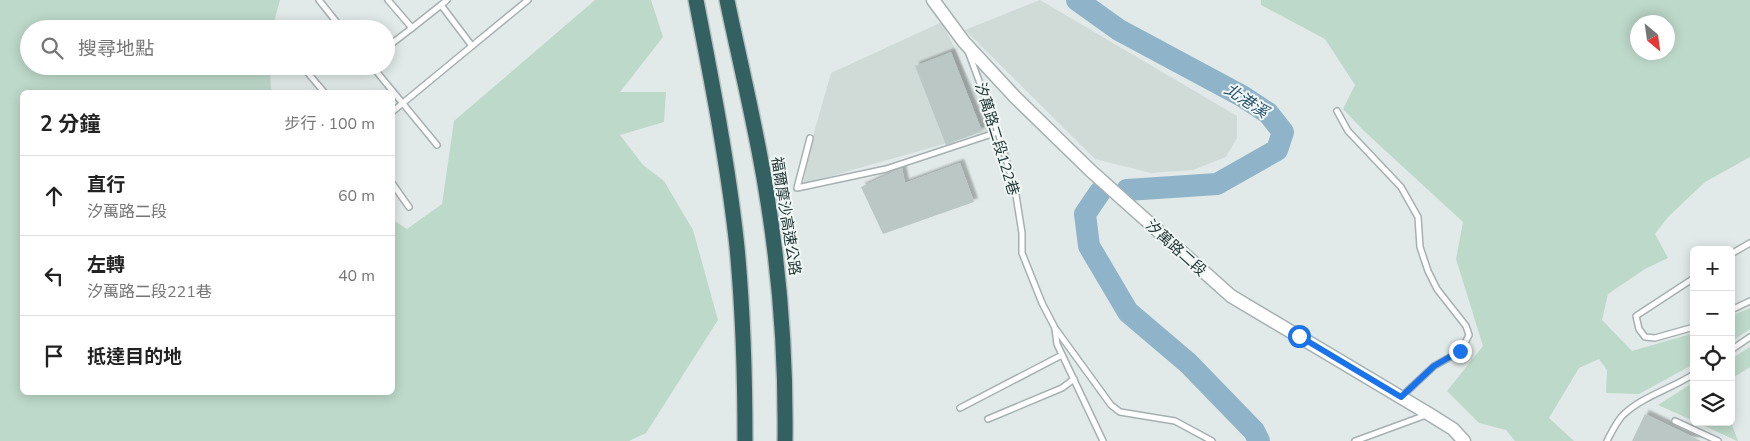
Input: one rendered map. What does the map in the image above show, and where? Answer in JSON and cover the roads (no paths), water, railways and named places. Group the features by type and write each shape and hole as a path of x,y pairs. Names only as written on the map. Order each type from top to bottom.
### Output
{"highway":[{"path":"696,0 714,93 737,247 745,384 745,441"},
{"name":"福爾摩沙高速公路","path":"727,0 766,188 776,255 786,382 786,441"}],"street":[{"name":"汐萬路二段","path":"932,0 964,42 1015,98 1091,171 1231,296 1429,414 1452,429 1464,441"}],"lane":[{"path":"319,0 335,20"},
{"path":"388,0 412,28"},
{"path":"395,41 447,0"},
{"path":"395,110 528,0"},
{"path":"441,5 472,46"},
{"name":"汐萬路二段122巷","path":"964,42 998,132 1015,189 1022,253 1055,328 1111,405 1120,412 1175,421 1212,441"},
{"path":"310,75 322,90"},
{"path":"379,75 392,90"},
{"path":"395,94 437,145"},
{"path":"1337,111 1348,131 1401,187 1418,217 1420,247 1428,271 1437,290 1466,326 1469,335 1460,351 1434,366 1401,397"},
{"path":"810,138 797,188 886,170 998,132"},
{"path":"395,187 409,208"},
{"path":"1735,252 1750,243"},
{"path":"1690,281 1636,316 1639,329 1645,337 1655,338 1690,327"},
{"path":"1735,308 1750,301"},
{"path":"1055,328 1057,344 1103,441"},
{"path":"1735,347 1750,336"},
{"path":"960,408 1062,355"},
{"path":"1607,441 1623,415 1649,397 1690,376"},
{"path":"988,420 1062,388 1074,379"},
{"path":"1355,441 1429,414"},
{"path":"1675,420 1718,441"}],"waterway":[{"name":"北港溪","path":"1077,0 1119,30 1242,96 1268,113 1283,132 1277,150 1217,184 1127,190"},
{"name":"北港溪","path":"1100,192 1085,214 1089,246 1128,312 1188,363 1254,431 1259,441"}]}
